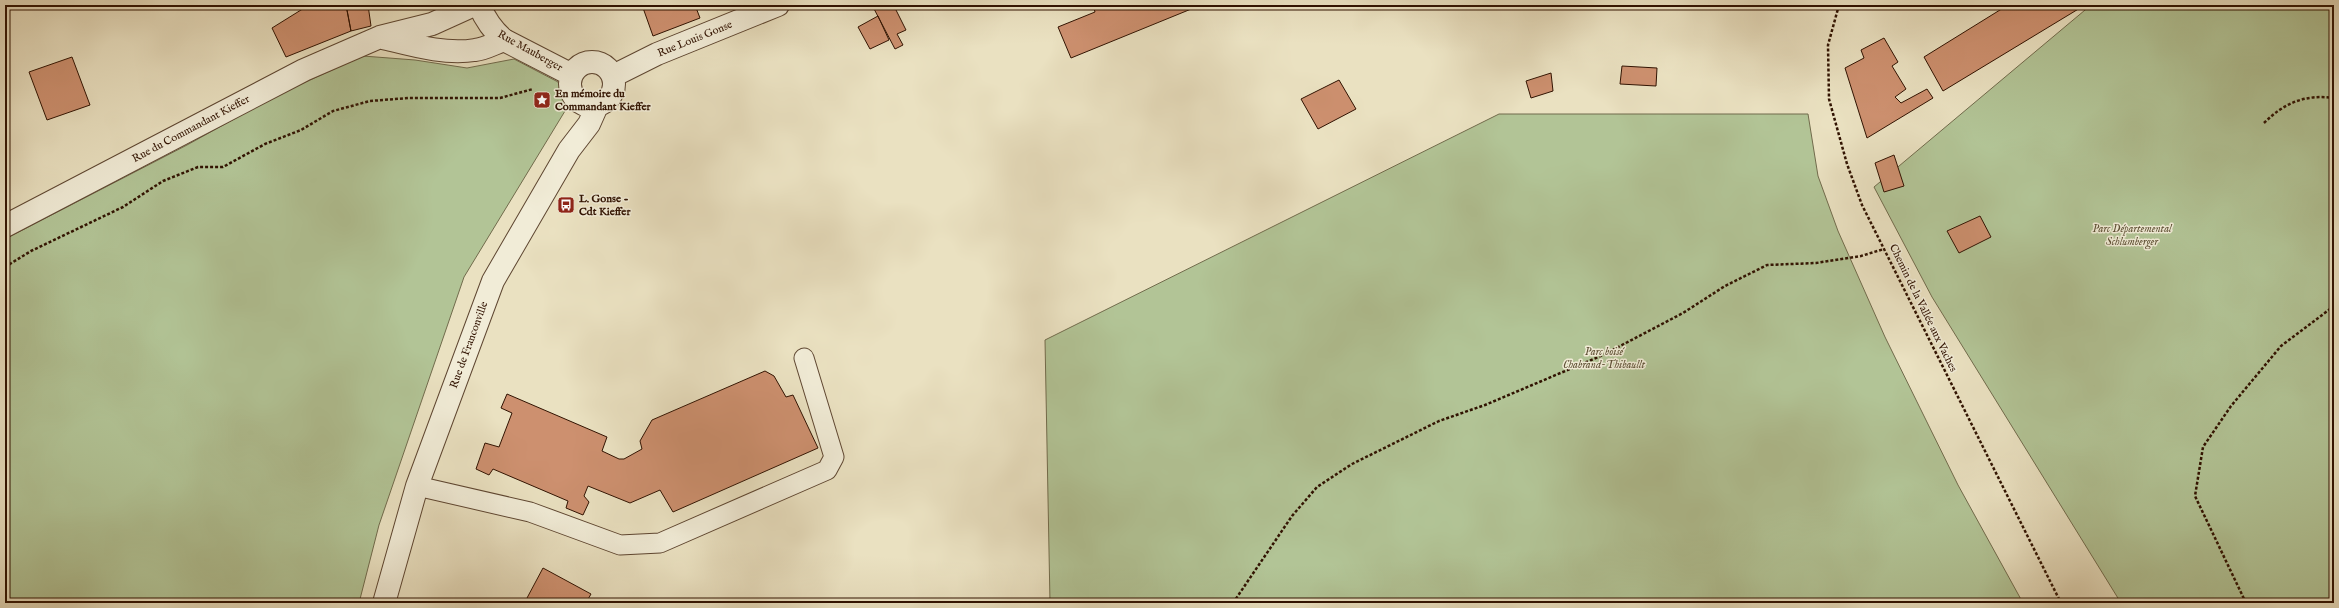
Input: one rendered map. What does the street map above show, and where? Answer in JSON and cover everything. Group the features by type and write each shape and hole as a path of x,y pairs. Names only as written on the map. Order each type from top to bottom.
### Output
{"street":[{"name":"Rue du Commandant Kieffer","path":"5,226 304,70 380,37 432,24 474,5"},
{"name":"Rue Mauberger","path":"479,5 485,19 495,32 504,40 572,75"},
{"name":"Rue Louis Gonse","path":"613,76 657,54 778,5"},
{"path":"380,37 414,46 456,51 476,50 504,40"},
{"path":"594,61 608,68 613,76 615,88 608,101 589,104 571,91 570,84 572,75 580,65 594,61"},
{"name":"Rue de Franconville","path":"384,603 417,486 492,281 569,150 571,131 589,104"}],"lane":[{"path":"417,486 530,512 620,545 660,543 827,470 834,457 804,358"}],"path":[{"name":"Chemin de la Vallée aux Vaches","path":"1839,5 1828,45 1829,99 1847,164 1862,205 2061,603"},
{"path":"5,267 31,251 123,207 163,181 198,167 223,167 265,144 301,130 333,111 370,101 409,98 500,98 524,93 572,75"},
{"path":"2264,123 2271,116 2297,100 2324,97 2334,98"},
{"path":"1233,603 1292,516 1317,487 1352,464 1439,421 1528,387 1603,355 1683,313 1725,286 1767,265 1816,263 1861,256 1884,249"},
{"path":"2246,603 2194,496 2203,447 2231,406 2281,346 2334,306"}],"green space":[{"name":"Parc Départemental Schlumberger","path":"2091,5 2334,5 2334,603 2121,603 1932,297 1874,187"},
{"path":"363,56 415,60 467,68 514,59 558,82 565,96 565,111 464,277 379,525 359,603 5,603 5,239 187,145 281,93"},
{"name":"Parc boisé Chabrand-Thibaullt","path":"1499,114 1808,114 1818,176 1838,231 1885,337 1958,485 2023,603 1050,603 1045,340"}],"building":[{"path":"309,5 346,5 351,31 286,57 272,28"},
{"path":"346,5 368,5 371,26 351,31"},
{"path":"642,5 695,5 700,18 653,36"},
{"path":"872,5 901,5 895,8 906,30 897,34 903,45 895,49"},
{"path":"1093,5 1201,5 1071,58 1058,27 1095,12"},
{"path":"2008,5 2085,5 1943,91 1924,57"},
{"path":"878,16 889,40 870,49 858,27"},
{"path":"1884,38 1898,62 1892,66 1906,89 1895,97 1901,103 1927,89 1933,98 1867,138 1845,68 1864,58 1861,50"},
{"path":"72,57 90,105 47,120 29,72"},
{"path":"1622,66 1657,68 1656,86 1620,84"},
{"path":"1551,73 1553,91 1531,98 1526,81"},
{"path":"1339,80 1356,109 1318,129 1301,99"},
{"path":"1894,155 1904,186 1884,192 1875,163"},
{"path":"1980,216 1991,237 1959,253 1947,231"},
{"path":"765,371 774,376 786,397 793,395 818,448 673,512 660,490 630,503 588,486 584,496 589,502 583,515 566,508 568,501 493,469 489,475 476,469 485,443 499,447 512,413 501,408 507,394 607,437 602,451 619,459 624,459 642,449 640,441 652,420"},
{"path":"543,568 591,594 587,601 590,603 537,603 527,598"}],"place":[{"name":"En mémoire du Commandant Kieffer","path":"542,100"},
{"name":"L. Gonse - Cdt Kieffer","path":"566,205"}]}
